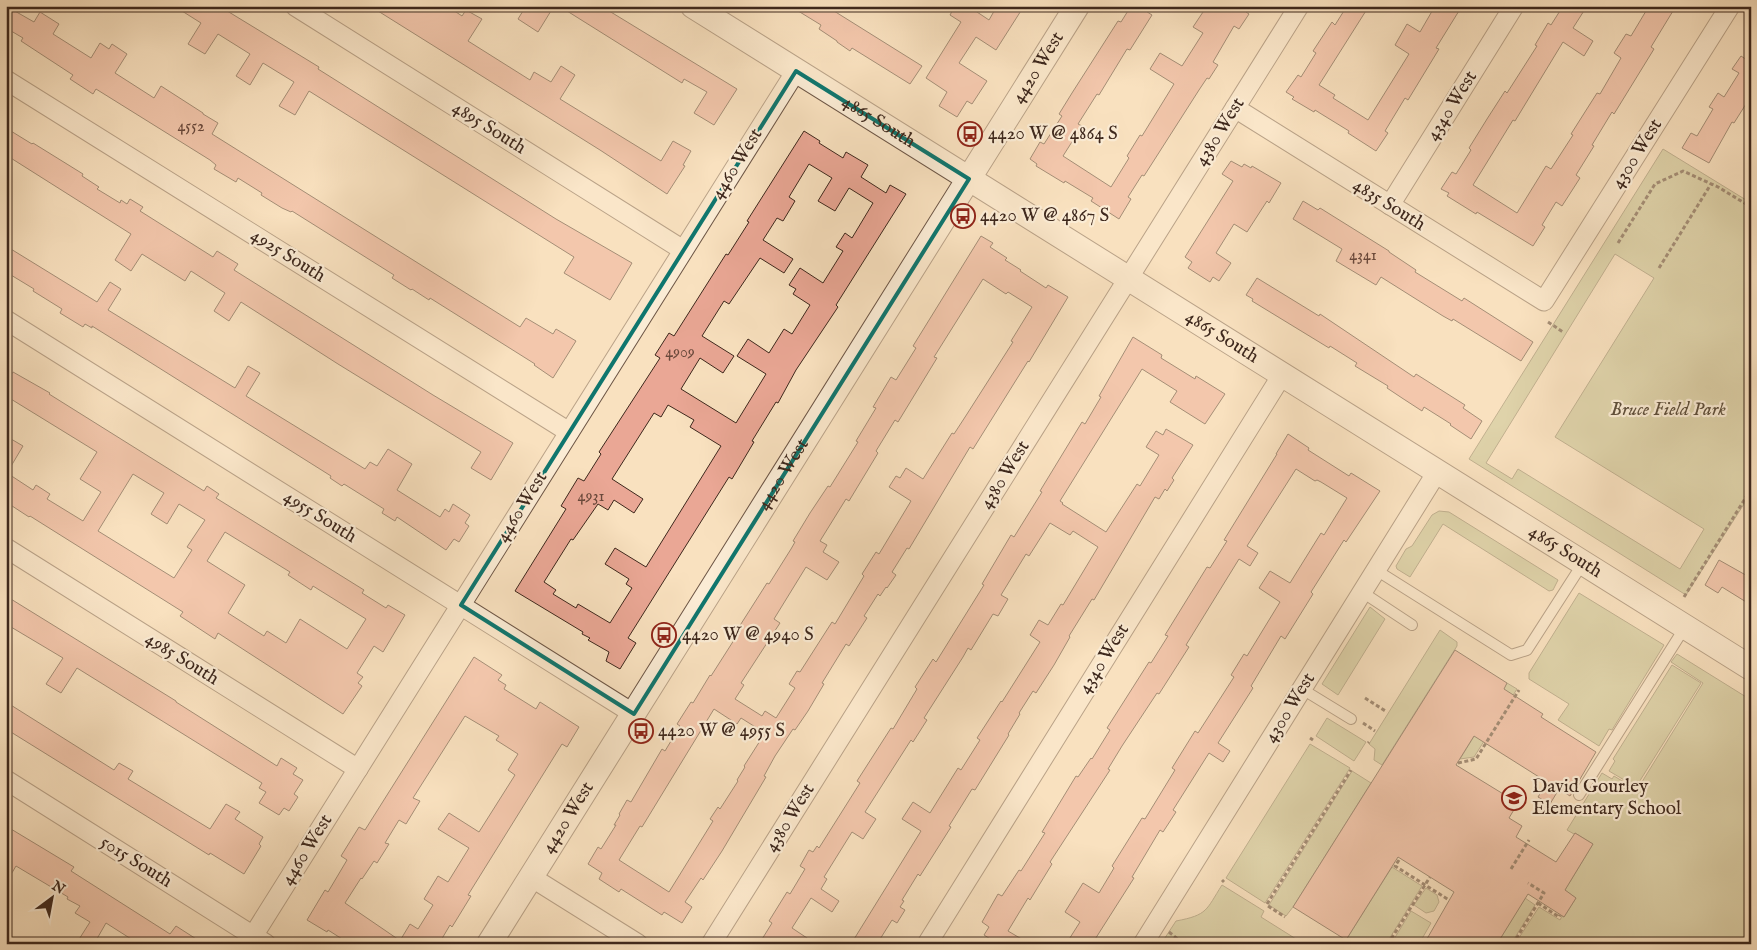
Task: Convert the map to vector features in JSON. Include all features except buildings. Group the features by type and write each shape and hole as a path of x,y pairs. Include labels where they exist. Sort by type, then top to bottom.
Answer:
{"street":[{"name":"4895 South","path":"295,6 683,250"},
{"name":"4865 South","path":"693,6 1751,668"},
{"name":"4420 West","path":"489,944 1077,6"},
{"name":"4380 West","path":"711,944 1299,6"},
{"name":"4340 West","path":"1390,205 1514,6"},
{"name":"4300 West","path":"1544,301 1730,6"},
{"name":"4460 West","path":"256,941 358,769 796,70"},
{"name":"4925 South","path":"6,80 569,432"},
{"name":"4835 South","path":"1235,108 1544,301"},
{"name":"4955 South","path":"6,320 634,714"},
{"name":"4340 West","path":"926,944 1282,374"},
{"name":"4300 West","path":"1143,944 1438,472"},
{"name":"4985 South","path":"6,548 358,769"},
{"name":"5015 South","path":"6,780 256,941"},
{"path":"532,877 638,944"}],"lane":[{"path":"1376,570 1511,655 1527,650 1583,563"},
{"path":"1362,592 1412,625"},
{"path":"1579,795 1685,627"},
{"path":"1302,689 1351,719"}],"path":[{"path":"1618,243 1655,184 1684,171 1751,207"},
{"path":"1659,268 1711,184"},
{"path":"1548,322 1563,332"},
{"path":"1684,597 1751,489"},
{"path":"1458,763 1476,759 1519,690"},
{"path":"1365,698 1387,712"},
{"path":"1285,917 1267,905 1351,770"},
{"path":"1511,869 1529,840"},
{"path":"1399,860 1395,866 1449,900"},
{"path":"1388,944 1430,877"},
{"path":"1513,944 1544,894 1528,883"},
{"path":"1538,904 1559,917 1560,915"},
{"path":"1167,931 1184,944"}],"highlighted area":[{"path":"796,71 969,179 634,714 461,605"}],"green space":[{"name":"Bruce Field Park","path":"1663,149 1751,203 1751,493 1686,595 1469,459","holes":["1615,254 1654,278 1555,437 1704,529 1680,569 1518,469 1512,479 1486,463"]},
{"path":"1439,511 1449,512 1558,580 1553,590 1549,591 1443,524 1410,577 1397,569 1396,566 1406,549 1412,546 1432,515"},
{"path":"1579,593 1664,645 1612,730 1609,729 1599,746 1558,720 1569,704 1529,679 1529,673"},
{"path":"1370,607 1385,619 1338,695 1322,684"},
{"path":"1440,630 1457,642 1457,646 1382,765 1374,760 1375,749 1369,744"},
{"path":"1677,654 1751,700 1751,944 1515,944 1539,907 1560,920 1576,898 1565,890 1593,844 1567,830 1602,773 1612,779 1614,776 1637,790 1703,683 1671,662"},
{"path":"1672,665 1701,683 1636,787 1609,771 1615,761 1613,759"},
{"path":"1507,683 1517,689 1474,757 1460,759"},
{"path":"1327,718 1366,742 1354,761 1316,736"},
{"path":"1310,744 1350,768 1265,903 1226,878"},
{"path":"1352,771 1371,783 1286,916 1269,905"},
{"path":"1392,867 1422,886 1386,944 1340,944 1343,938 1346,940"},
{"path":"1222,885 1264,911 1261,917 1304,944 1161,944 1176,921 1187,919 1205,910"},
{"path":"1426,888 1437,895 1439,902 1434,911 1426,913 1414,905"},
{"path":"1525,898 1535,905 1511,944 1497,944"},
{"path":"1411,911 1431,923 1419,944 1391,944"}],"place":[{"name":"4420 W @ 4864 S","path":"970,134"},
{"name":"4420 W @ 4867 S","path":"963,216"},
{"name":"4420 W @ 4940 S","path":"664,635"},
{"name":"4420 W @ 4955 S","path":"641,731"},
{"name":"David Gourley Elementary School","path":"1514,798"}]}
